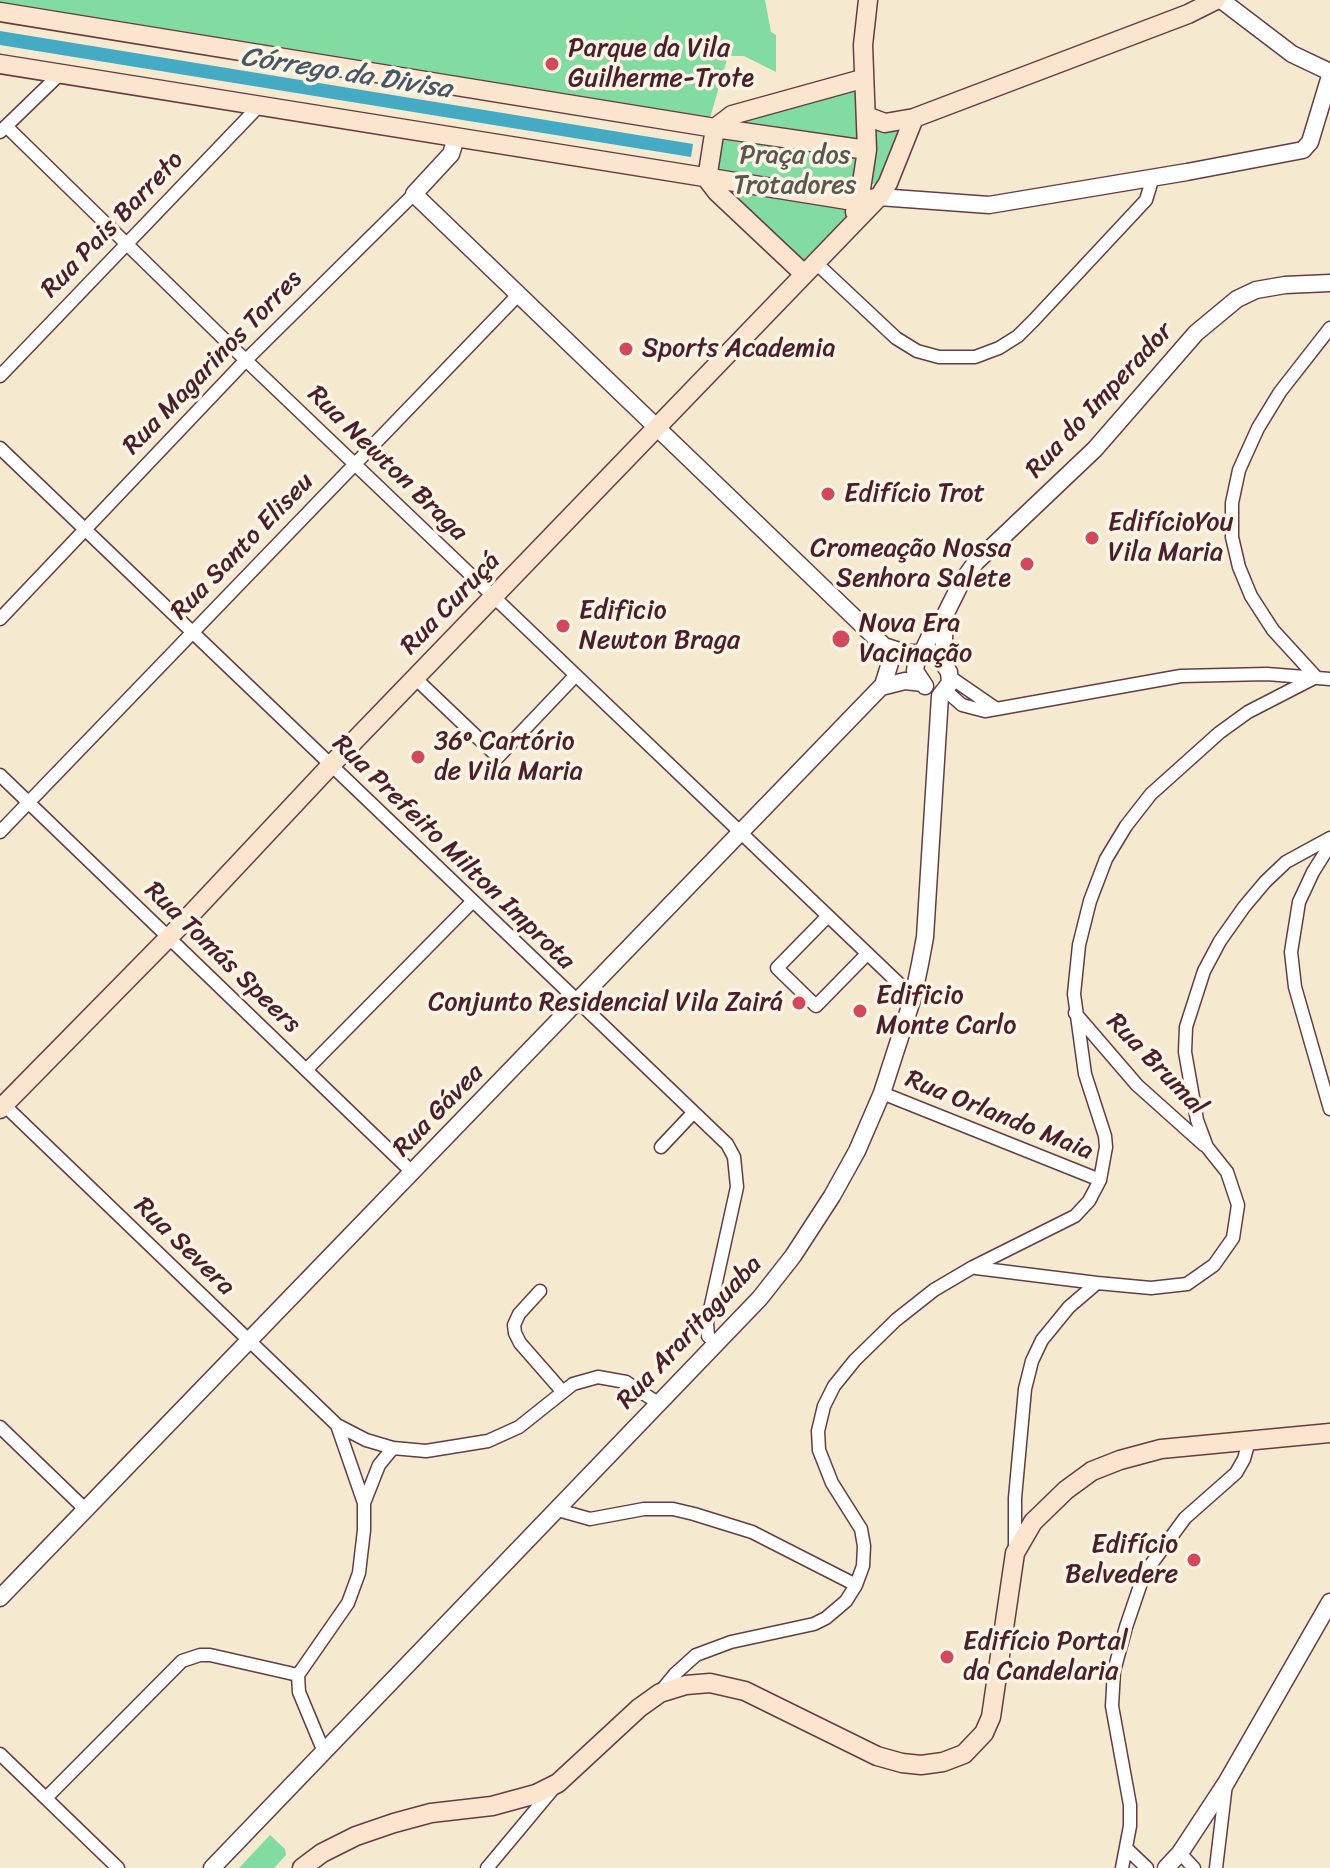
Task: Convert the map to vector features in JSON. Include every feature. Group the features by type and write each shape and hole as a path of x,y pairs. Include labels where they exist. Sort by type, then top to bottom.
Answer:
{"main road":[{"path":"847,229 859,202 867,150 862,79 863,31 868,0"},
{"path":"866,116 885,123 914,118 1219,0"},
{"path":"0,12 867,150"},
{"path":"0,64 859,202 879,197"},
{"path":"810,268 717,192 707,179 715,128 732,115 862,79"},
{"name":"Rua Curuçá","path":"1,1105 169,938 331,765 879,197 888,183 914,118"},
{"path":"302,1868 344,1842 394,1823 431,1813 517,1800 558,1783 660,1693 686,1685 710,1683 734,1687 771,1702 877,1756 902,1763 921,1765 943,1762 964,1754 974,1746 991,1717 1015,1553 1033,1522 1066,1490 1092,1471 1161,1449 1330,1433"}],"street":[{"path":"879,197 989,205 1303,150 1310,142 1330,74 1292,54 1219,0"},
{"path":"3,129 60,74"},
{"name":"Rua Pais Barreto","path":"0,376 259,106"},
{"name":"Rua Newton Braga","path":"3,129 355,463 826,918 913,997"},
{"name":"Rua Magarinos Torres","path":"0,619 246,360 414,194 451,154 456,138"},
{"path":"810,268 896,338 917,351 939,357 975,357 999,348 1018,336 1034,320 1146,200 1153,177"},
{"path":"414,194 884,646 899,651 934,653 944,681 962,705 985,711 1181,676 1220,673 1330,679"},
{"name":"Rua do Imperador","path":"922,653 936,623 945,615 976,562 1095,449 1216,314 1256,290 1330,283"},
{"name":"Rua Santo Eliseu","path":"0,832 519,294"},
{"path":"1316,677 1273,630 1251,596 1239,567 1232,537 1232,503 1239,470 1258,428 1280,392 1330,328"},
{"name":"Rua Prefeito Milton Improta","path":"0,448 727,1144 734,1157 737,1187 707,1323 708,1336 715,1343"},
{"name":"Rua do Imperador","path":"944,681 945,615"},
{"path":"884,646 890,663 883,685 905,681 923,683"},
{"path":"922,653 915,664 915,671 923,683 928,689 944,681"},
{"path":"415,678 498,757 575,676"},
{"path":"660,1693 696,1655 714,1647 814,1624 838,1609 856,1585 863,1566 861,1529 824,1466 819,1450 818,1431 824,1406 834,1386 855,1360 896,1320 934,1290 1075,1216 1089,1201 1100,1180 1106,1147 1085,1074 1074,994 1079,945 1090,901 1106,859 1151,794 1219,733 1248,712 1316,677"},
{"name":"Rua Araritaguaba","path":"212,1868 760,1298 793,1256 832,1196 857,1151 882,1093 913,997 925,937 944,681"},
{"name":"Rua Gávea","path":"0,1598 883,685"},
{"name":"Rua Tomás Speers","path":"0,775 413,1173"},
{"path":"973,1267 1097,1283 1170,1288 1187,1284 1214,1265 1233,1238 1238,1205 1227,1172 1207,1147 1197,1120 1185,1052 1186,1027 1204,971 1220,941 1265,882 1303,851 1330,838"},
{"path":"1330,845 1299,902 1291,952 1295,987 1330,1109"},
{"path":"307,1069 472,902"},
{"path":"826,918 777,968 816,1006 867,954"},
{"name":"Rua Brumal","path":"1075,1013 1145,1094 1207,1147"},
{"name":"Rua Orlando Maia","path":"882,1093 1100,1180"},
{"name":"Rua Severa","path":"1,1105 337,1425"},
{"path":"661,1147 693,1113"},
{"path":"1015,1553 1017,1456 1025,1389 1032,1361 1054,1323 1097,1283"},
{"path":"540,1291 519,1314 514,1325 515,1333 520,1343 562,1391"},
{"path":"337,1425 366,1440 393,1448 426,1451 488,1441 519,1427 562,1391 583,1379 612,1377 626,1382 658,1403"},
{"path":"324,1752 299,1692 298,1675 342,1614 354,1589 363,1552 364,1503 337,1425"},
{"path":"0,1427 86,1510"},
{"path":"1122,1868 1130,1805 1112,1706 1114,1671 1126,1627 1144,1574 1185,1518 1236,1473 1249,1441"},
{"path":"364,1503 379,1465 393,1448"},
{"path":"558,1510 590,1519 644,1509 673,1509 709,1517 752,1532 856,1585"},
{"path":"1166,1868 1180,1853 1226,1783 1330,1602"},
{"path":"46,1798 182,1661 210,1655 298,1675"},
{"path":"0,1754 118,1868"},
{"path":"487,1868 558,1783"},
{"path":"1216,1868 1226,1783"},
{"path":"1126,1848 1147,1868"},
{"path":"1180,1853 1194,1868"}],"green space":[{"name":"Parque da Vila Guilherme-Trote","path":"0,0 765,0 771,32 776,35 776,72 744,56 728,56 710,118 0,3"},
{"name":"Praça dos Trotadores","path":"858,86 858,178 844,223 803,265 729,196 713,171 719,134 730,124"},
{"path":"877,130 898,132 901,138 880,183 872,184"},
{"path":"270,1835 285,1849 286,1855 274,1868 239,1868"}],"water":[{"path":"0,31 693,144 691,157 0,45"}],"place":[{"name":"Parque da Vila Guilherme-Trote","path":"552,64"},
{"name":"Sports Academia","path":"626,349"},
{"name":"Edifício Trot","path":"828,494"},
{"name":"EdifícioYou Vila Maria","path":"1092,538"},
{"name":"Cromeação Nossa Senhora Salete","path":"1027,564"},
{"name":"Edificio Newton Braga","path":"563,626"},
{"name":"Nova Era Vacinação","path":"841,639"},
{"name":"36º Cartório de Vila Maria","path":"418,757"},
{"name":"Conjunto Residencial Vila Zairá","path":"799,1003"},
{"name":"Edificio Monte Carlo","path":"860,1011"},
{"name":"Edifício Belvedere","path":"1194,1560"},
{"name":"Edifício Portal da Candelaria","path":"947,1657"}],"water label":[{"name":"Córrego da Divisa","path":"346,74"}]}
